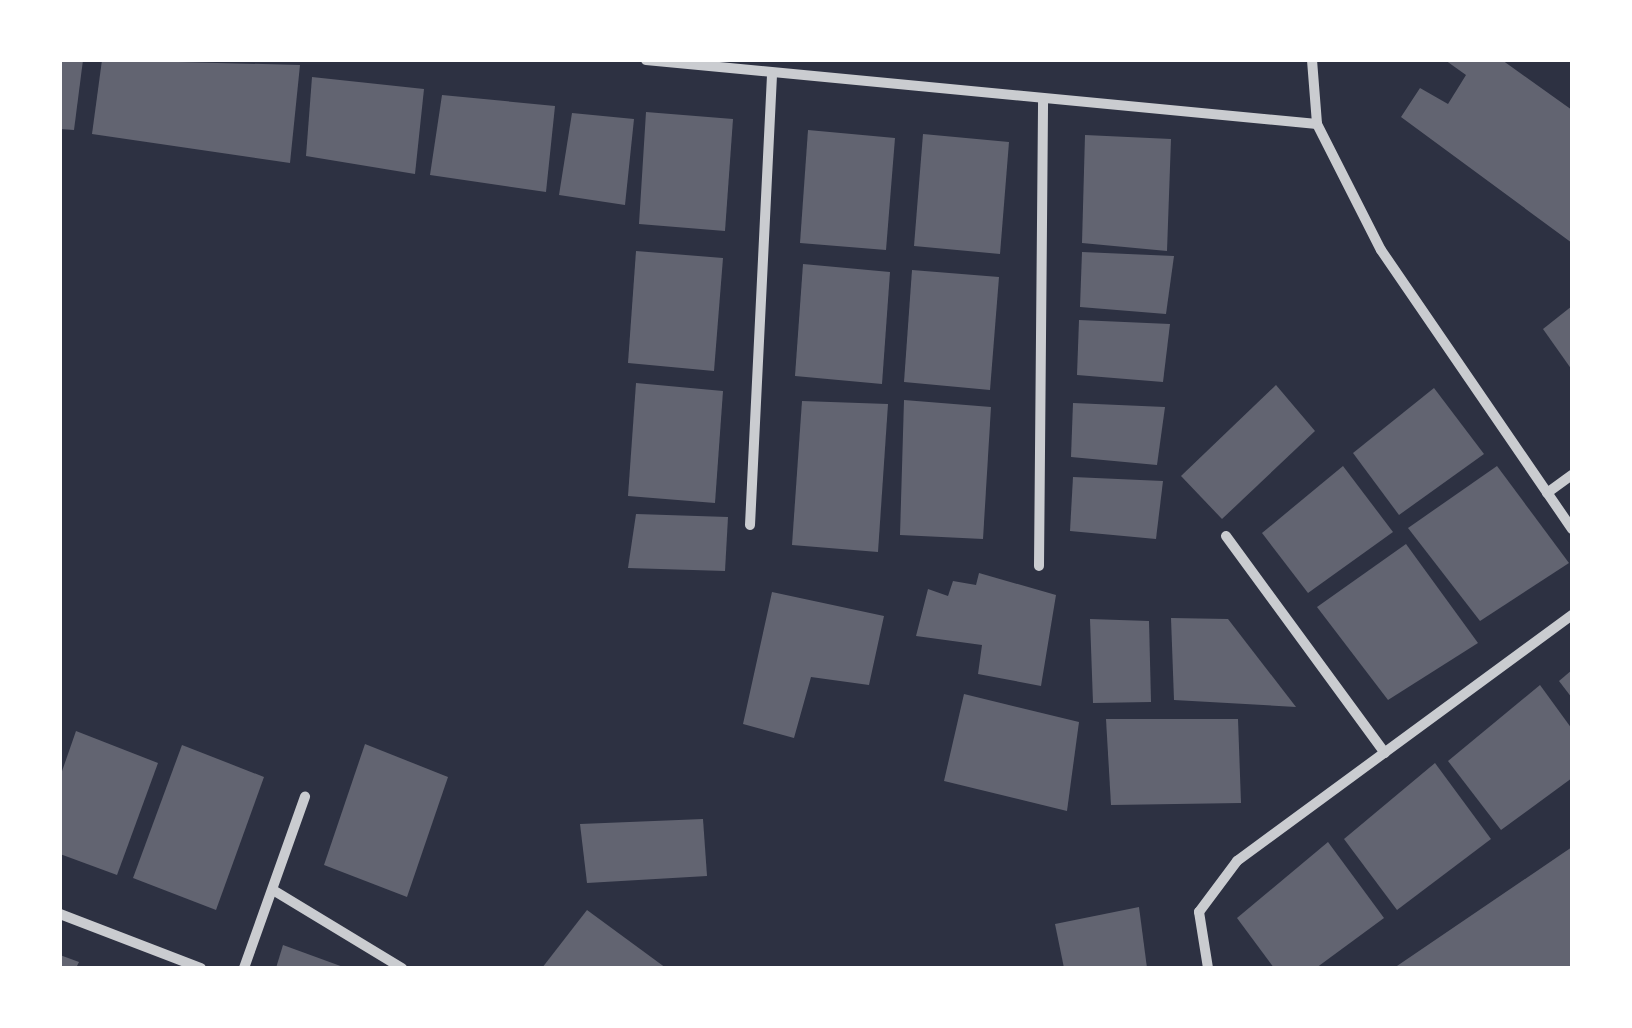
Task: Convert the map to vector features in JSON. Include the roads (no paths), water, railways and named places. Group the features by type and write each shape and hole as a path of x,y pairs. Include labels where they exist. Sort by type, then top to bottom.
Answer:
{"street":[{"path":"646,60 1043,102 1317,124"},
{"path":"1312,60 1317,124 1381,250 1572,529"},
{"path":"750,525 772,76"},
{"path":"1039,566 1043,102"},
{"path":"1547,493 1572,475"},
{"path":"1226,536 1385,752"},
{"path":"1208,968 1199,912 1218,881 1385,752 1572,616"},
{"path":"244,968 305,797"},
{"path":"274,890 402,968"},
{"path":"60,914 201,968"}]}
